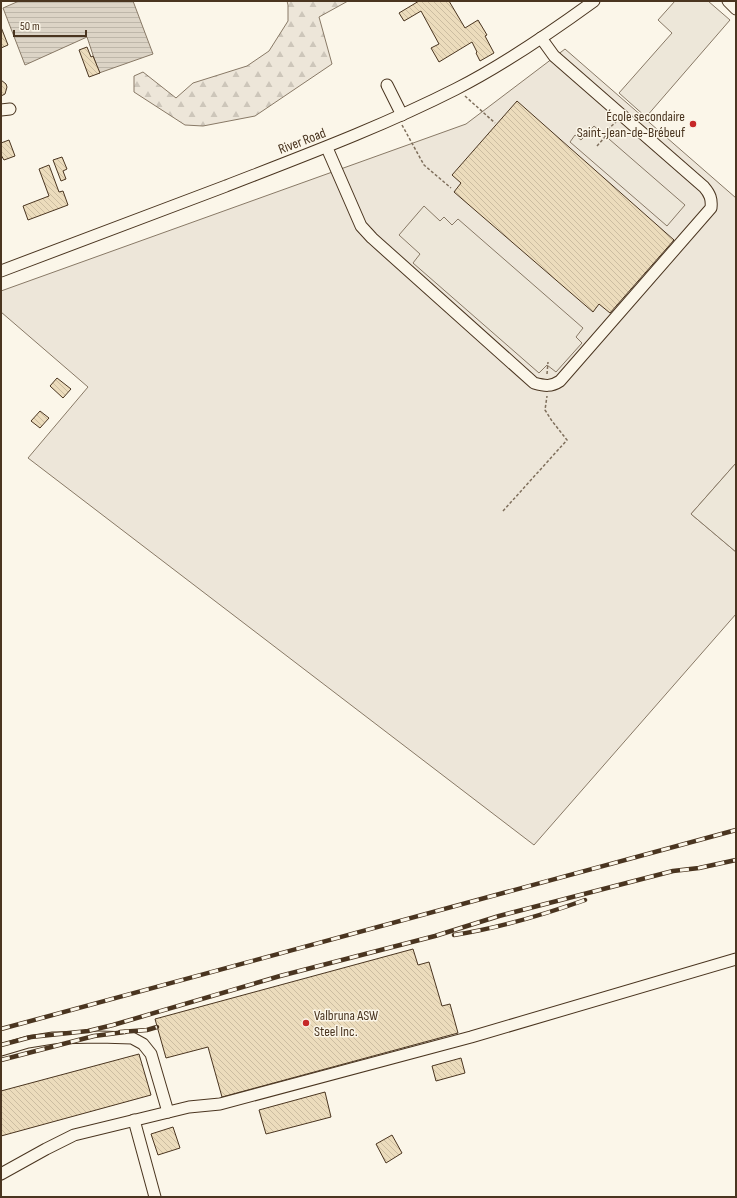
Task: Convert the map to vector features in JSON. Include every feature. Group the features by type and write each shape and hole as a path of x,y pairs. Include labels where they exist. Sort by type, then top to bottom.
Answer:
{"street":[{"name":"River Road","path":"1,271 327,148 400,116 457,89 492,70 542,38 594,1"},
{"path":"327,148 361,226 372,238 534,383 553,386 560,381 711,208 712,201 710,194 704,187 554,56 542,38"},
{"path":"388,85 400,116"},
{"path":"1,1174 74,1135 189,1107 220,1104 463,1039 736,959"},
{"path":"1,1050 28,1042 53,1038 99,1037 132,1038 138,1040 148,1048 151,1054 158,1072 168,1112"},
{"path":"134,1120 155,1197"}],"path":[{"path":"457,89 495,123"},
{"path":"400,116 424,165 451,188"},
{"path":"597,146 605,137 607,130 624,117"},
{"path":"503,511 567,440 545,410 548,386 548,362"}],"green space":[{"path":"287,1 348,1 319,17 332,64 255,116 203,126 185,125 134,92 134,76 143,72 176,98 193,83 247,66 269,51 288,21"},
{"path":"565,49 736,198 736,463 691,514 736,552 736,614 534,845 28,458 88,387 1,312 1,291 466,124"}],"shaded area":[{"path":"19,1 133,1 153,54 99,73 87,37 25,65 3,8"},
{"path":"675,1 708,1 730,20 646,117 619,93 672,33 658,20"},
{"path":"594,126 685,205 667,226 570,142 575,135 581,140"},
{"path":"424,206 440,221 444,217 452,225 458,219 583,328 576,337 582,343 556,372 547,365 539,373 413,263 420,254 399,235"},
{"path":"736,463 736,552 691,514"}],"building":[{"path":"419,1 449,1 465,28 478,20 487,35 485,36 494,53 480,61 472,42 439,62 431,48 439,44 421,11 404,21 399,13"},
{"path":"1,27 8,45 1,48"},
{"path":"87,47 91,57 93,56 100,73 89,77 79,50"},
{"path":"1,80 7,87 5,94 1,96"},
{"path":"517,101 674,240 610,313 599,304 593,312 454,192 461,183 452,175"},
{"path":"9,140 15,156 4,160 1,155 1,143"},
{"path":"62,157 67,169 63,171 66,179 61,181 53,160"},
{"path":"49,165 59,192 63,191 68,205 28,220 23,206 49,196 39,169"},
{"path":"57,378 71,389 63,398 50,386"},
{"path":"40,411 49,418 40,428 31,421"},
{"name":"Valbruna ASW Steel Inc.","path":"413,949 418,965 429,962 442,1006 450,1004 458,1033 222,1097 208,1047 166,1058 155,1019"},
{"path":"139,1054 151,1095 1,1136 1,1091"},
{"path":"461,1058 465,1073 436,1081 432,1066"},
{"path":"325,1092 331,1117 266,1134 259,1110"},
{"path":"173,1127 180,1148 158,1155 151,1134"},
{"path":"392,1135 402,1153 386,1163 376,1144"}],"railway":[{"path":"1,1029 736,830"},
{"path":"1,1045 31,1037 88,1031 113,1025 280,976 435,936 499,916 673,871 699,868 736,860"},
{"path":"454,935 487,929 553,911 585,900"},
{"path":"120,1032 147,1030 157,1027"},
{"path":"1,1060 94,1036 125,1032"}],"place":[{"name":"École secondaire Saint-Jean-de-Brébeuf","path":"693,124"},
{"name":"Valbruna ASW Steel Inc.","path":"306,1023"}]}
